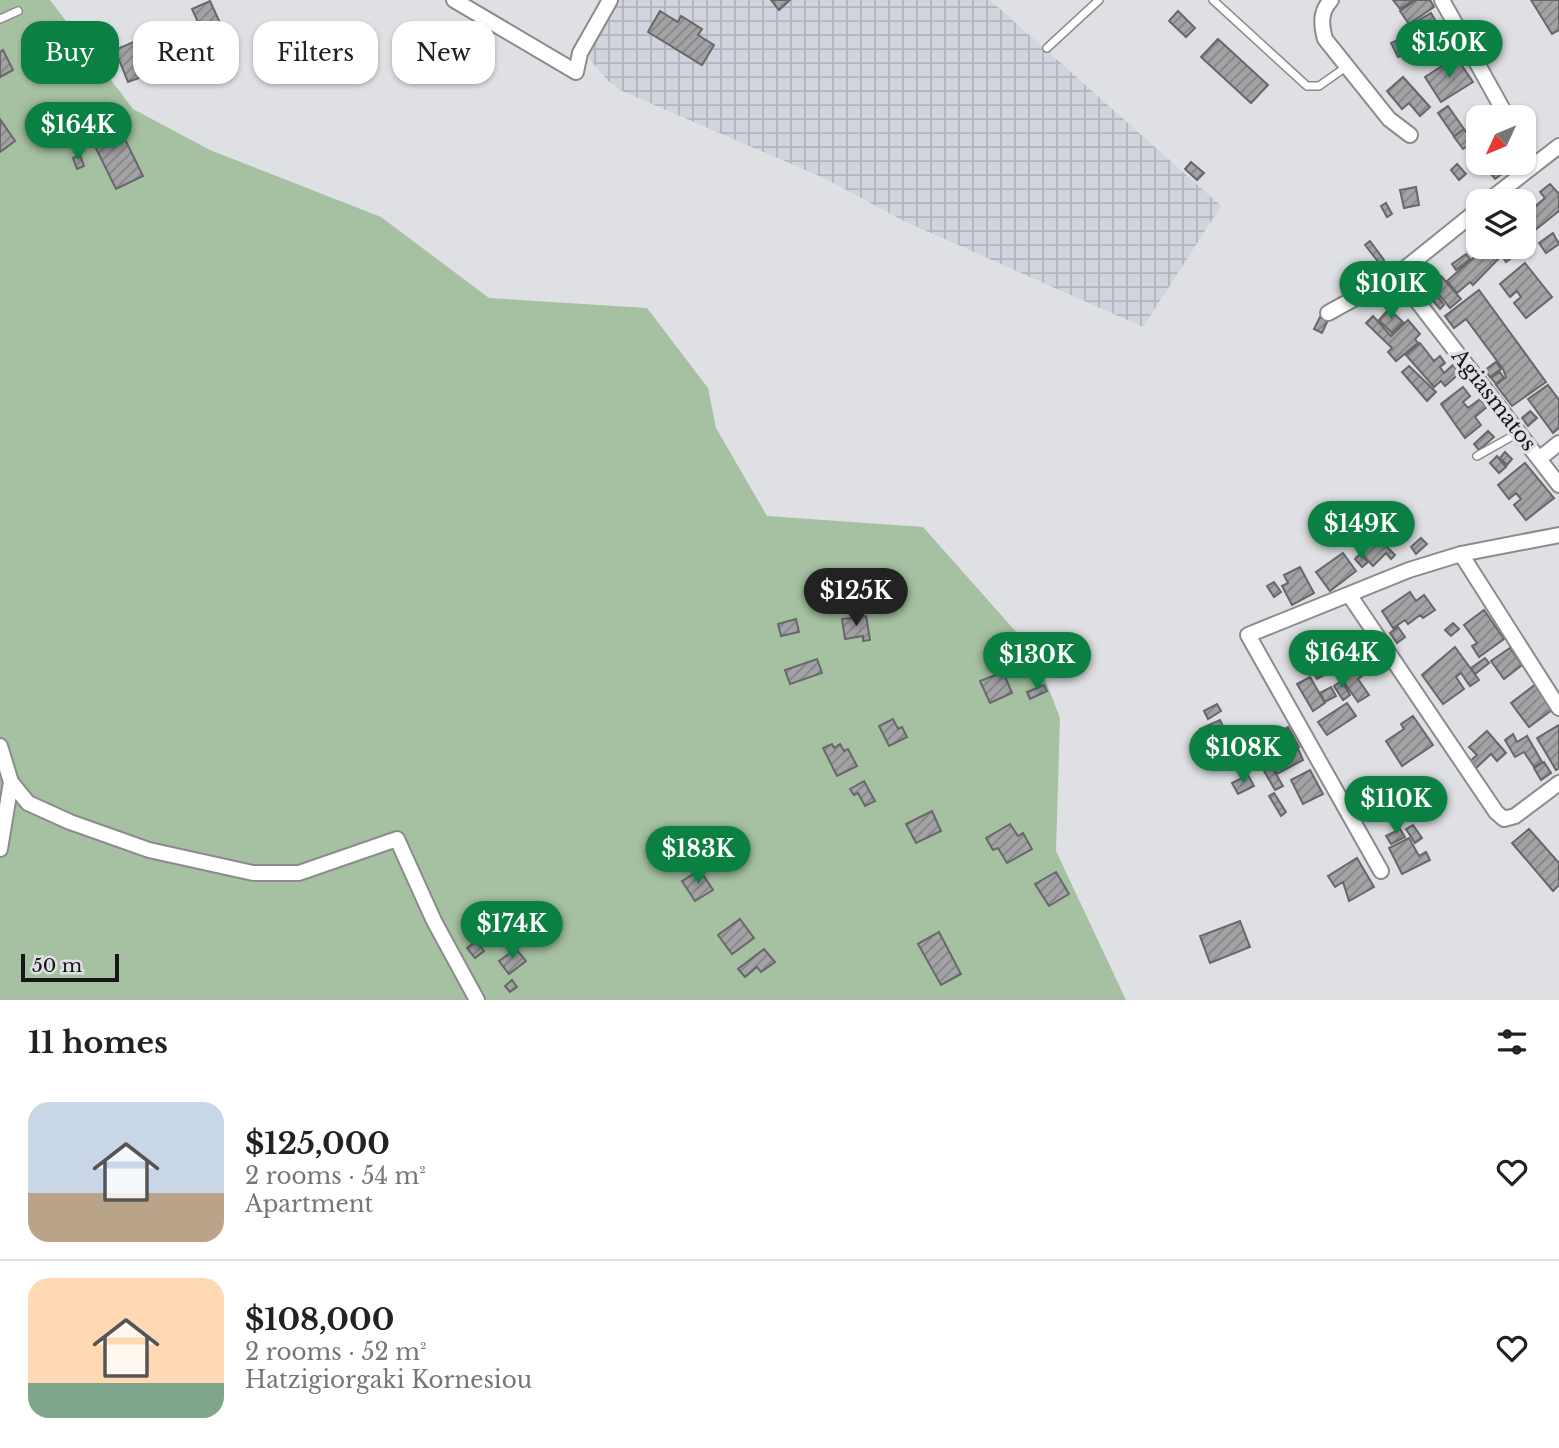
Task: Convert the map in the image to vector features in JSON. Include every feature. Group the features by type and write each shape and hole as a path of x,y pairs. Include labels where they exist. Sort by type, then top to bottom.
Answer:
{"street":[{"path":"454,0 576,72 580,53 610,0"},
{"path":"1331,0 1325,7 1321,23 1325,38 1389,119 1410,135"},
{"path":"1442,0 1500,105"},
{"path":"1536,163 1559,146"},
{"path":"1503,189 1520,175"},
{"path":"1328,313 1397,275 1466,219"},
{"name":"Agiasmatos","path":"1397,275 1559,485"},
{"name":"Agiasmatos","path":"1539,459 1559,443"},
{"path":"1381,871 1248,635 1409,570 1461,554 1559,535"},
{"path":"1461,554 1559,708"},
{"path":"1350,596 1496,812 1504,819 1515,816 1559,783"},
{"path":"0,746 11,782 28,803 70,822 149,850 253,873 299,873 397,839 434,921 477,1000"},
{"path":"0,849 11,782"}],"lane":[{"path":"1047,48 1099,0"},
{"path":"1213,0 1307,86 1319,86 1347,66"},
{"path":"0,19 18,10"},
{"path":"1477,456 1518,432"}],"shaded area":[{"path":"613,0 990,0 1221,206 1143,327 904,221 824,178 622,91 608,81 588,57 589,44"}],"green space":[{"path":"0,0 50,0 66,21 21,21 21,84 114,84 133,109 210,150 381,217 489,298 647,308 708,388 716,428 767,516 923,527 1035,653 1060,718 1056,851 1126,1000 0,1000"}],"building":[{"path":"771,0 790,0 779,10"},
{"path":"1393,0 1413,0 1400,9"},
{"path":"1416,0 1430,0 1434,7 1409,24 1400,11"},
{"path":"1531,0 1559,0 1559,30 1552,34"},
{"path":"210,1 219,21 197,21 192,9"},
{"path":"660,11 678,22 681,16 702,29 698,35 714,45 702,65 648,32"},
{"path":"1178,11 1195,28 1186,37 1169,21"},
{"path":"1431,13 1446,39 1419,55 1404,29"},
{"path":"1402,38 1409,53 1398,57 1391,43"},
{"path":"1218,39 1268,85 1251,103 1201,57"},
{"path":"133,42 133,80 128,82 119,60 119,48"},
{"path":"3,50 13,70 0,77 0,52"},
{"path":"1456,57 1473,82 1441,102 1425,77"},
{"path":"1403,77 1430,107 1420,116 1409,103 1402,109 1387,91"},
{"path":"1448,106 1464,129 1454,136 1438,113"},
{"path":"0,119 15,141 0,152"},
{"path":"117,123 143,176 116,189 90,136"},
{"path":"1464,129 1466,147 1463,149 1454,137"},
{"path":"80,155 84,166 77,169 73,158"},
{"path":"1191,162 1204,173 1197,180 1185,169"},
{"path":"1457,164 1466,174 1459,180 1451,170"},
{"path":"1550,184 1559,194 1559,211 1536,229 1536,206 1545,198 1540,192"},
{"path":"1416,187 1419,205 1404,208 1400,190"},
{"path":"1386,203 1392,214 1387,217 1381,206"},
{"path":"1553,233 1559,244 1546,253 1539,243"},
{"path":"1370,241 1384,260 1380,264 1365,245"},
{"path":"1466,254 1466,259 1470,259 1456,270 1452,264"},
{"path":"1472,259 1498,259 1473,285 1470,282 1457,293 1447,281"},
{"path":"1525,263 1552,297 1526,318 1514,303 1521,297 1517,291 1510,297 1500,284"},
{"path":"1362,267 1370,275 1365,280 1357,272"},
{"path":"1441,276 1461,299 1450,308 1430,284"},
{"path":"1479,290 1546,382 1512,406 1496,385 1506,377 1503,369 1466,319 1454,328 1445,316"},
{"path":"1434,292 1444,305 1440,309 1429,296"},
{"path":"1389,309 1403,322 1392,333 1379,320"},
{"path":"1373,316 1391,336 1408,320 1420,334 1415,339 1418,343 1396,361 1388,352 1392,348 1366,323"},
{"path":"1320,317 1328,320 1322,333 1314,329"},
{"path":"1420,343 1434,361 1440,356 1445,363 1440,367 1444,373 1453,365 1460,373 1445,386 1441,381 1434,387 1406,355"},
{"path":"1496,362 1501,369 1490,377 1485,370"},
{"path":"1409,366 1436,392 1427,401 1402,372"},
{"path":"1500,372 1504,378 1496,384 1491,378"},
{"path":"1548,385 1559,400 1559,428 1553,433 1528,399"},
{"path":"1463,387 1470,396 1463,402 1468,408 1480,399 1487,407 1475,417 1481,425 1465,438 1441,404"},
{"path":"1530,411 1537,418 1528,426 1522,418"},
{"path":"1488,431 1494,437 1479,450 1474,444"},
{"path":"1505,452 1512,459 1507,465 1500,458"},
{"path":"1497,456 1506,467 1499,473 1490,463"},
{"path":"1525,463 1554,498 1526,520 1514,505 1521,499 1516,493 1509,499 1498,485"},
{"path":"1394,510 1404,519 1396,528 1386,518"},
{"path":"1377,528 1388,540 1384,544 1395,555 1391,559 1386,553 1373,566 1352,543 1364,532 1368,536"},
{"path":"1421,538 1427,544 1416,554 1411,547"},
{"path":"1343,553 1356,571 1330,591 1316,572"},
{"path":"1360,554 1368,562 1362,567 1355,559"},
{"path":"1300,567 1314,593 1292,605 1282,586 1288,583 1284,575"},
{"path":"1274,582 1281,592 1274,597 1267,586"},
{"path":"1410,592 1416,601 1424,595 1435,610 1423,618 1420,615 1408,624 1405,620 1393,628 1382,611"},
{"path":"1484,610 1504,639 1479,657 1472,646 1477,643 1464,625"},
{"path":"866,616 870,640 863,641 863,636 845,639 842,619"},
{"path":"796,619 799,632 781,636 778,624"},
{"path":"1453,623 1459,629 1451,636 1445,630"},
{"path":"1398,627 1405,637 1397,643 1390,633"},
{"path":"1375,643 1386,659 1358,679 1369,695 1358,702 1341,678 1352,670 1347,662"},
{"path":"1455,647 1479,680 1470,686 1461,673 1456,677 1464,689 1443,704 1422,675"},
{"path":"1510,648 1522,665 1504,679 1491,661"},
{"path":"1329,657 1335,670 1326,675 1320,662"},
{"path":"1485,658 1489,663 1475,674 1471,668"},
{"path":"817,659 822,673 790,684 785,670"},
{"path":"1343,663 1348,671 1340,676 1334,668"},
{"path":"1319,665 1324,675 1317,679 1311,669"},
{"path":"1003,672 1012,693 990,703 980,681"},
{"path":"1310,677 1325,703 1313,711 1297,684"},
{"path":"1342,681 1350,695 1343,700 1334,686"},
{"path":"1536,684 1552,710 1529,727 1511,703"},
{"path":"1044,685 1047,691 1030,699 1027,692"},
{"path":"1331,687 1336,696 1325,702 1320,693"},
{"path":"1347,703 1356,716 1327,735 1318,722"},
{"path":"1217,704 1221,711 1208,719 1204,711"},
{"path":"1413,716 1433,745 1402,766 1386,741 1404,729 1401,724"},
{"path":"893,719 898,729 902,727 907,737 889,746 879,726"},
{"path":"1220,720 1234,750 1214,759 1200,729"},
{"path":"1559,725 1559,768 1556,770 1537,738"},
{"path":"1288,727 1299,747 1271,762 1261,742"},
{"path":"1487,731 1506,753 1497,761 1491,754 1476,768 1470,761 1477,755 1469,747"},
{"path":"1513,734 1517,742 1527,736 1542,762 1534,767 1524,752 1515,757 1505,740"},
{"path":"832,744 834,748 840,744 844,751 848,749 857,766 837,776 823,748"},
{"path":"1298,749 1303,760 1277,774 1271,763"},
{"path":"1544,762 1551,773 1541,780 1534,768"},
{"path":"1272,767 1283,786 1275,790 1264,771"},
{"path":"1310,770 1323,794 1303,804 1291,780"},
{"path":"1248,775 1254,786 1238,794 1232,783"},
{"path":"864,781 875,801 865,806 858,793 854,795 850,789"},
{"path":"1274,793 1286,812 1281,816 1269,796"},
{"path":"932,811 941,831 916,843 906,824"},
{"path":"1010,824 1018,836 1023,833 1032,849 1007,863 998,848 993,850 986,838"},
{"path":"1413,825 1422,838 1415,843 1406,829"},
{"path":"1400,829 1405,837 1391,844 1386,836"},
{"path":"1529,829 1559,863 1559,885 1553,891 1512,843"},
{"path":"1409,838 1419,856 1426,852 1430,860 1402,874 1389,848"},
{"path":"700,843 706,854 694,860 688,849"},
{"path":"1357,858 1374,887 1349,901 1343,882 1335,887 1328,876"},
{"path":"700,870 713,890 695,901 682,881"},
{"path":"1056,872 1069,894 1049,906 1035,884"},
{"path":"740,919 754,938 732,954 718,935"},
{"path":"1240,921 1250,947 1210,963 1200,936"},
{"path":"939,932 961,974 941,985 918,944"},
{"path":"476,941 484,951 475,958 467,948"},
{"path":"516,949 526,961 509,974 499,961"},
{"path":"764,949 775,962 761,972 757,967 745,977 738,969"},
{"path":"512,980 517,987 510,992 505,986"}]}
